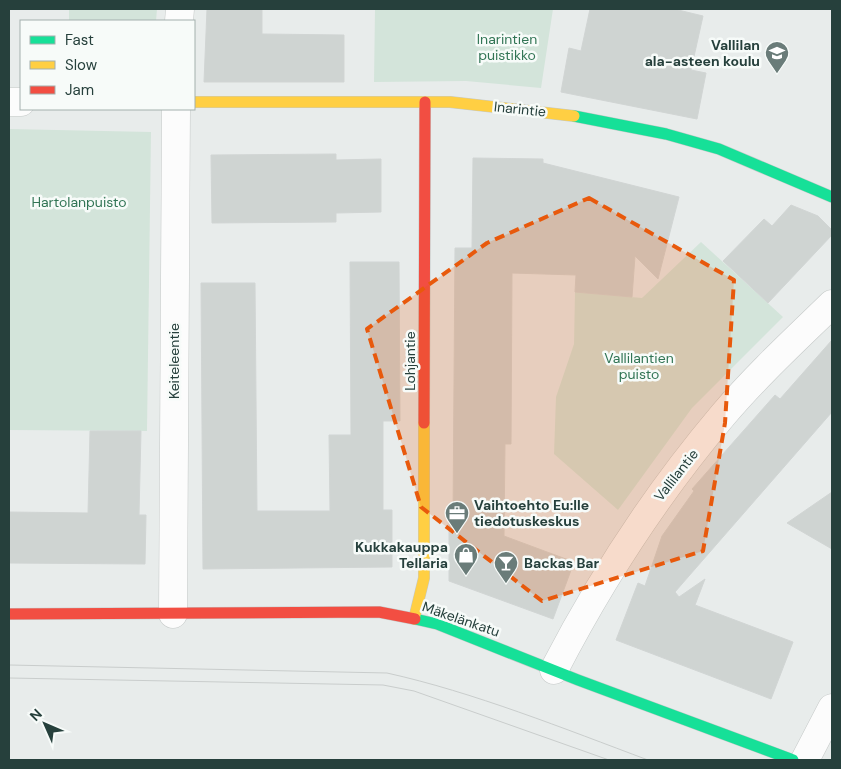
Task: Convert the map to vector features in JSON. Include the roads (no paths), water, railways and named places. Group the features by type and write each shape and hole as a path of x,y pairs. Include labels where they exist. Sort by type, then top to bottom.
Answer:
{"street":[{"name":"Inarintie","path":"195,102 425,102 552,112 666,134 719,149 832,197"},
{"name":"Lohjantie","path":"414,618 424,578 425,102"},
{"name":"Keiteleentie","path":"173,614 176,110"},
{"name":"Vallilantie","path":"554,670 578,624 644,516 723,414 832,304"},
{"name":"Mäkelänkatu","path":"9,614 379,612 414,618 437,624 793,760"},
{"path":"805,760 832,708"}],"tram line":[{"path":"9,665 387,673 452,690 552,724 648,760"},
{"path":"9,678 383,685 414,691 609,760"}],"place":[{"name":"Vallilan ala-asteen koulu","path":"777,74"},
{"name":"Vaihtoehto Eu:lle tiedotuskeskus","path":"457,534"},
{"name":"Kukkakauppa Tellaria","path":"466,576"},
{"name":"Backas Bar","path":"506,584"}],"park label":[{"name":"Inarintien puistikko","path":"507,48"},
{"name":"Hartolanpuisto","path":"79,202"},
{"name":"Vallilantien puisto","path":"639,366"}]}
